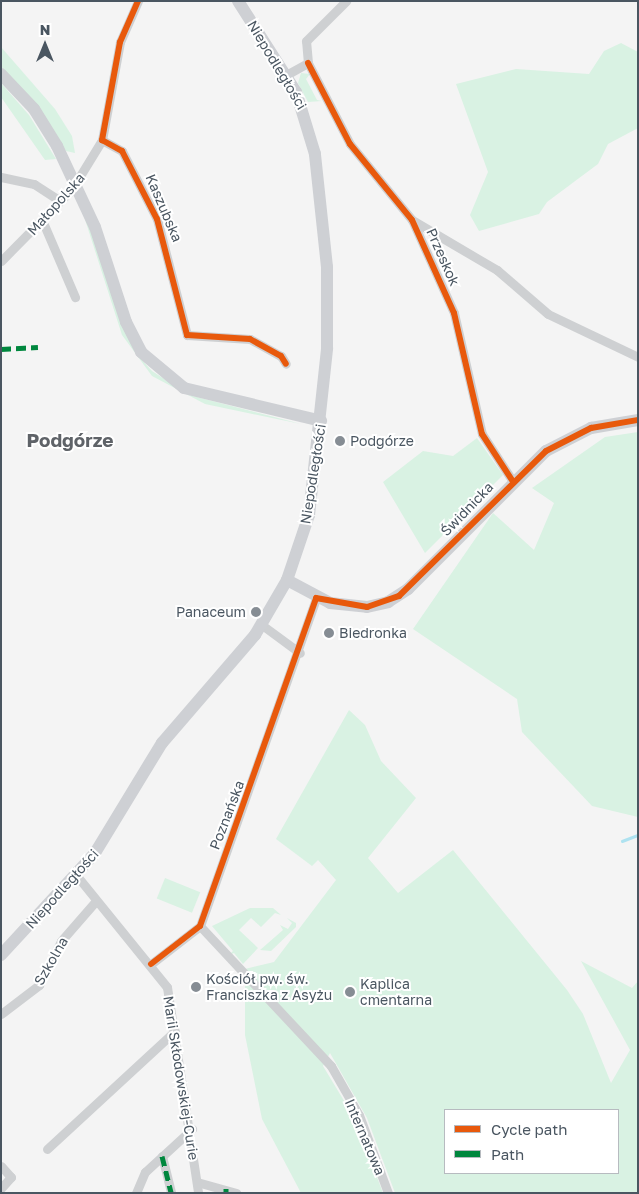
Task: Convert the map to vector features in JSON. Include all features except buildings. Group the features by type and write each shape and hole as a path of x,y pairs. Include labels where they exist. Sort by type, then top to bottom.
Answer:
{"main road":[{"name":"Niepodległości","path":"1,955 77,876 117,821 162,743 190,707 222,678 262,625 287,580 309,515 321,421 327,307 318,176 307,117 286,75 238,1"},
{"path":"1,74 34,109 76,184 103,249 126,322 141,352 172,381 201,394 321,421"},
{"name":"Świdnicka","path":"287,580 316,598 367,607 399,596 512,480 576,434 607,423 638,420"}],"street":[{"path":"102,140 120,42 138,1"},
{"path":"286,75 308,63 306,41 346,1"},
{"name":"Przeskok","path":"308,63 350,144 412,220 454,313 482,434 512,480"},
{"name":"Małopolska","path":"1,261 76,184 102,140"},
{"name":"Kaszubska","path":"102,140 122,151 157,219 187,335 250,339 281,356 286,364"},
{"path":"1,177 34,184 60,201"},
{"path":"42,220 75,298"},
{"name":"Przeskok","path":"412,220 497,270 548,314 638,358"},
{"name":"Poznańska","path":"200,926 300,652 316,598"},
{"path":"262,625 300,652"},
{"name":"Marii Skłodowskiej-Curie","path":"77,876 95,902 151,964 167,988 192,1129 198,1193"},
{"name":"Szkolna","path":"1,1014 39,985 62,940 95,902"},
{"path":"151,964 200,926"},
{"name":"Internatowa","path":"200,926 331,1066 359,1116 388,1193"},
{"path":"47,1149 174,1031"},
{"path":"136,1193 145,1172 192,1129"},
{"path":"162,1156 171,1193"},
{"path":"1,1166 11,1177 1,1188"},
{"path":"197,1182 236,1193"}],"green space":[{"path":"621,43 638,52 638,128 608,144 598,164 547,202 539,214 479,231 470,215 488,172 456,84 516,69 589,74 604,51"},
{"path":"1,47 55,109 72,136 75,153 66,151 1,67"},
{"path":"301,73 310,74 306,79 317,100 322,101 308,102 298,83"},
{"path":"1,83 29,115 56,159 45,160 1,97"},
{"path":"81,207 141,359 152,371 189,395 301,424 205,404 152,376 122,335"},
{"path":"638,432 638,817 592,806 522,732 517,699 413,629 493,513 534,550 554,503 532,488 605,437"},
{"path":"477,438 503,475 425,553 383,482 423,451 453,456"},
{"path":"349,710 365,725 381,761 416,798 368,858 398,893 453,850 567,990 583,1014 611,1083 630,1050 581,961 632,988 638,981 638,1193 395,1193 367,1118 330,1053 323,1066 355,1119 383,1193 301,1193 262,1119 245,1035 245,969 274,962 336,880 318,860 312,866 276,839"},
{"path":"165,878 200,892 192,913 157,898"},
{"path":"250,908 273,908 281,915 275,913 261,927 251,918 239,930 258,948 243,964 234,953 229,955 233,951 212,926"},
{"path":"287,918 296,923 296,927 271,951 260,950 283,930 280,925 288,929 292,923"}],"waterway":[{"path":"622,841 638,835"}],"marked path":[{"path":"1,349 38,347"},
{"path":"162,1156 171,1193"},
{"path":"226,1188 226,1193"}],"cycle path":[{"path":"138,1 120,42 102,140 122,151 157,219 187,335 250,339 281,356 286,364"},
{"path":"308,63 350,144 412,220 454,313 482,434 512,480"},
{"path":"151,964 200,926 316,598 367,607 399,596 546,451 591,428 638,420"}],"place":[{"name":"Podgórze","path":"340,441"},
{"name":"Panaceum","path":"256,612"},
{"name":"Biedronka","path":"329,633"},
{"name":"Kościół pw. św. Franciszka z Asyżu","path":"196,987"},
{"name":"Kaplica cmentarna","path":"350,992"}],"district":[{"name":"Podgórze","path":"70,440"}]}
